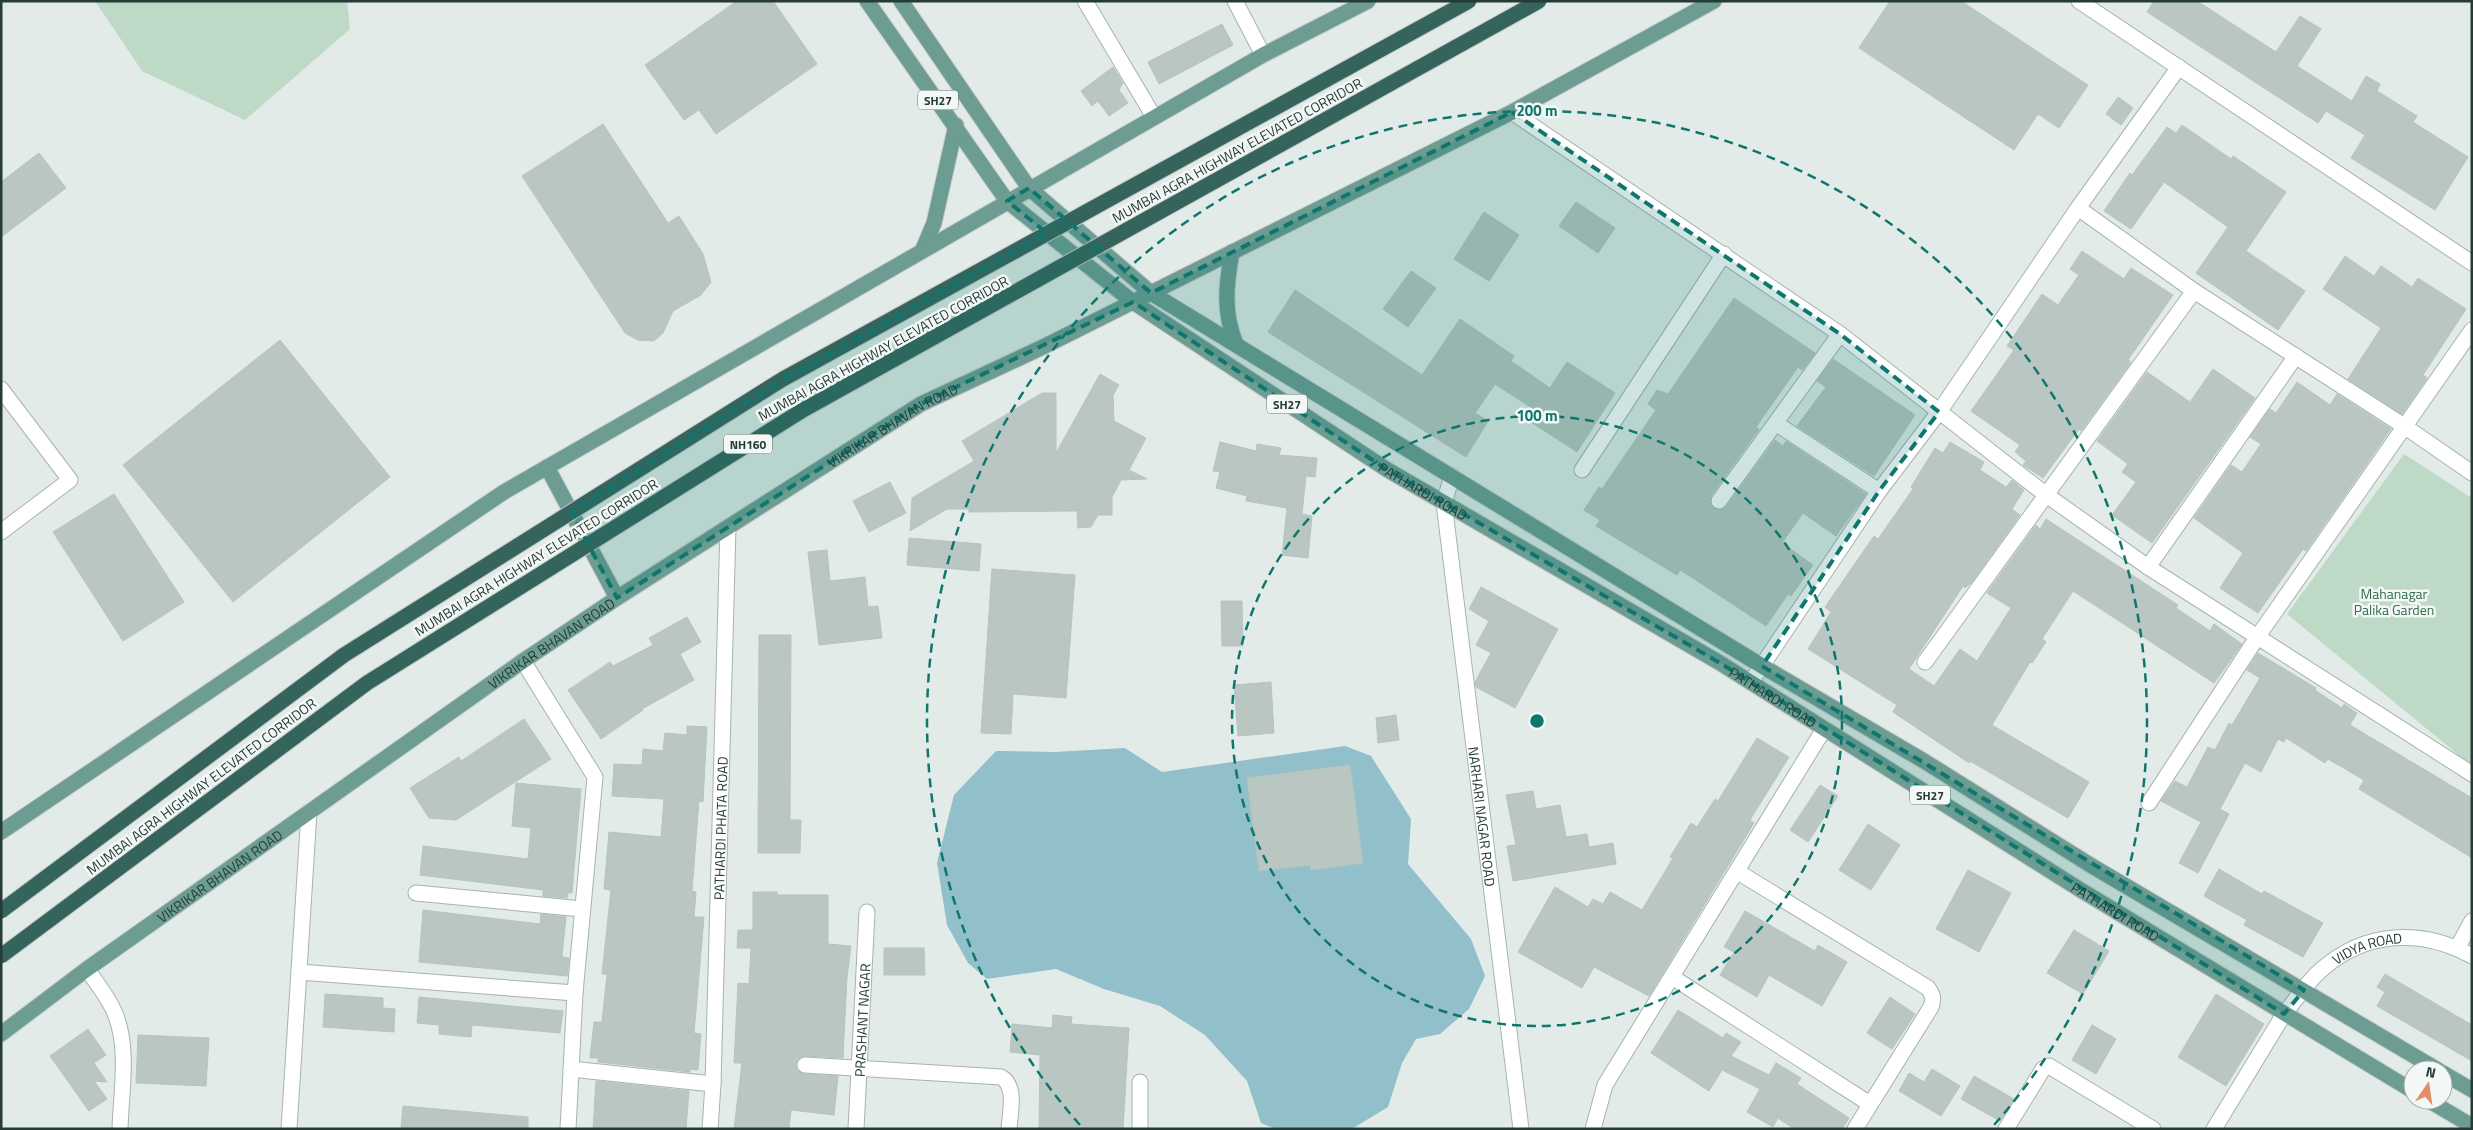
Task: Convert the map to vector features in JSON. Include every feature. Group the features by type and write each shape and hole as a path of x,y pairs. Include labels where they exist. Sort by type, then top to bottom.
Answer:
{"highway":[{"name":"MUMBAI AGRA HIGHWAY ELEVATED CORRIDOR","path":"1,911 344,655 783,379 1468,1"},
{"name":"MUMBAI AGRA HIGHWAY ELEVATED CORRIDOR","path":"1,956 367,682 802,410 1539,1"}],"main road":[{"name":"SH27","path":"867,1 1007,200 1133,302"},
{"path":"901,1 1029,188 1151,293 1762,666 1924,761 2092,866 2421,1060"},
{"path":"1,832 504,492 1007,200 1264,55 1368,1"},
{"name":"VIKRIKAR BHAVAN ROAD","path":"1,1034 87,969 524,661 617,598 921,404 1043,347 1512,112 1714,1"},
{"path":"923,249 934,223 956,125"},
{"path":"1232,252 1226,303 1227,317 1236,344"},
{"name":"PATHARDI ROAD","path":"1133,302 1386,469 1751,682 2284,1014 2403,1085"},
{"path":"547,467 617,598"},
{"path":"2453,1079 2472,1090"},
{"path":"2445,1110 2472,1126"}],"street":[{"path":"1085,1 1154,117"},
{"path":"1235,1 1264,55"},
{"path":"2079,1 2472,262"},
{"path":"1751,682 1880,491 1939,412 2078,208 2180,67"},
{"path":"1512,112 1840,334 2045,494 2148,566 2472,774"},
{"path":"2078,208 2194,290 2404,426 2472,473"},
{"path":"1582,470 1724,254"},
{"path":"1925,662 2194,290"},
{"path":"2149,803 2258,636 2472,330"},
{"path":"1719,501 1840,334"},
{"path":"2148,566 2296,356"},
{"path":"1,390 70,480 1,532"},
{"path":"1776,424 1880,491"},
{"path":"1444,503 1452,476"},
{"name":"NARHARI NAGAR ROAD","path":"1444,503 1521,1129"},
{"name":"PATHARDI PHATA ROAD","path":"710,1129 713,1084 728,527"},
{"path":"524,661 595,777 575,993 568,1129"},
{"path":"1593,1129 1605,1085 1738,872 1824,729"},
{"path":"289,1129 309,812"},
{"path":"1738,872 1928,988 1932,994 1931,1007 1855,1129"},
{"path":"416,893 582,909"},
{"name":"PRASHANT NAGAR","path":"856,1129 867,912"},
{"path":"2458,948 2472,921"},
{"name":"VIDYA ROAD","path":"2214,1129 2284,1014 2320,971 2336,958 2355,946 2370,940 2394,938 2420,939 2458,948 2472,956"},
{"path":"87,969 110,1003 121,1035 123,1052 120,1129"},
{"path":"299,972 575,993"},
{"path":"1672,977 1870,1104"},
{"path":"805,1065 1001,1077 1008,1080 1011,1087 1010,1129"},
{"path":"2006,1129 2043,1069 2049,1066 2152,1129"},
{"path":"571,1069 713,1084"},
{"path":"1140,1082 1140,1129"}],"highlighted area":[{"path":"1512,112 1840,334 1939,412 1879,491 1762,666 2304,990 2284,1014 1720,663 1386,469 1133,302 921,404 617,598 571,512 783,379 1047,233 1007,201 1029,188 1151,293"}],"green space":[{"path":"95,1 347,1 350,29 245,120 142,71"},
{"name":"Mahanagar Palika Garden","path":"2404,454 2472,498 2472,766 2287,614"}],"water":[{"path":"1345,746 1371,756 1411,819 1408,864 1471,939 1485,976 1469,1009 1440,1034 1416,1039 1402,1063 1388,1107 1355,1127 1348,1129 1276,1129 1261,1123 1247,1081 1205,1035 1160,1006 1104,989 1056,969 987,979 968,963 947,925 937,863 954,795 996,751 1055,752 1125,748 1162,772"}],"building":[{"path":"737,1 773,1 817,64 716,134 699,110 684,120 645,65"},
{"path":"1890,1 1961,1 2088,85 2059,128 2038,114 2014,150 1859,48"},
{"path":"2154,1 2197,1 2276,52 2300,16 2321,29 2297,66 2352,101 2366,76 2380,84 2377,91 2417,116 2413,122 2468,157 2435,210 2351,158 2365,135 2326,111 2318,123 2147,12"},
{"path":"1222,24 1233,45 1159,84 1148,62"},
{"path":"1113,67 1123,83 1119,90 1128,103 1109,116 1098,101 1092,106 1081,91"},
{"path":"2118,97 2133,108 2121,125 2106,114"},
{"path":"603,124 668,223 679,216 703,254 711,282 701,295 673,311 663,333 654,341 638,340 625,333 522,176"},
{"path":"2182,125 2231,159 2233,156 2286,192 2246,251 2305,291 2278,330 2196,273 2228,227 2164,182 2131,229 2104,211 2130,173 2132,175 2167,127 2176,133"},
{"path":"39,153 66,188 1,237 1,182"},
{"path":"1576,202 1615,228 1598,253 1559,226"},
{"path":"1484,212 1519,235 1489,281 1454,259"},
{"path":"2082,251 2124,279 2131,268 2173,295 2128,360 2131,362 2081,431 2079,429 2043,478 2023,465 2026,461 2015,452 2020,445 1971,411 2014,350 2007,346 2042,294 2058,305 2079,275 2070,269"},
{"path":"2345,256 2374,276 2381,266 2412,287 2418,278 2466,309 2423,375 2427,378 2402,414 2348,379 2381,328 2323,289"},
{"path":"1411,271 1436,288 1408,327 1383,309"},
{"path":"1295,290 1422,375 1460,319 1514,356 1511,361 1550,388 1567,362 1615,393 1577,452 1528,420 1535,410 1495,384 1475,413 1488,421 1466,457 1268,332"},
{"path":"1734,298 1815,353 1802,370 1798,367 1756,427 1759,429 1711,496 1711,505 1718,510 1726,507 1775,440 1783,446 1786,441 1866,494 1836,536 1803,513 1782,543 1813,565 1791,596 1788,594 1766,626 1680,570 1677,575 1596,526 1600,520 1584,510 1599,487 1602,489 1656,410 1648,404 1657,390 1668,394"},
{"path":"280,340 390,477 233,602 123,465"},
{"path":"1833,359 1915,415 1874,476 1797,426 1826,387 1817,381"},
{"path":"2213,369 2255,398 2152,543 2112,515 2136,482 2122,472 2128,464 2097,441 2147,372 2190,402"},
{"path":"1100,374 1119,385 1113,395 1114,421 1146,438 1129,470 1147,479 1121,480 1112,497 1112,515 1098,515 1091,527 1078,528 1077,511 969,512 969,509 947,509 910,531 912,498 974,461 962,441 1042,393 1056,393 1056,453"},
{"path":"2297,382 2330,405 2337,394 2391,429 2306,551 2303,549 2258,613 2220,588 2243,553 2194,518 2231,465 2242,472 2261,444 2250,437 2270,409 2276,413"},
{"path":"1220,442 1256,451 1257,444 1281,448 1279,455 1317,458 1315,477 1306,476 1302,514 1312,516 1308,558 1282,555 1287,508 1246,501 1247,496 1216,488 1220,472 1213,471"},
{"path":"1950,442 1984,462 1980,470 2006,487 2012,480 2024,490 2012,509 2020,515 1971,583 1965,588 1963,586 1909,669 1934,686 1960,649 1977,661 2011,608 1987,593 2036,525 2040,529 2046,519 2178,605 2176,608 2210,631 2214,624 2242,644 2214,683 2073,591 2042,639 2046,642 2032,663 2030,662 1992,725 2089,782 2068,818 1970,761 1969,763 1893,712 1897,705 1808,649 1831,612 1825,607 1874,536 1878,539 1913,489 1911,487 1935,448 1943,453"},
{"path":"890,482 906,513 869,532 853,501"},
{"path":"114,494 184,602 123,641 53,532"},
{"path":"909,538 981,544 979,571 907,565"},
{"path":"827,550 830,581 865,577 868,607 878,606 882,638 819,645 808,552"},
{"path":"992,569 1075,575 1066,698 1013,694 1011,734 981,733"},
{"path":"1481,587 1558,629 1515,708 1476,687 1475,682 1491,653 1476,645 1489,621 1469,609"},
{"path":"1221,601 1242,601 1243,646 1222,646"},
{"path":"687,617 701,642 680,654 694,680 642,709 601,739 568,690 610,662 613,666 653,645 649,638"},
{"path":"759,635 791,635 790,820 801,820 800,853 758,853"},
{"path":"2258,653 2316,688 2315,690 2342,708 2344,704 2357,713 2350,725 2472,798 2472,858 2359,789 2364,780 2328,759 2325,763 2286,738 2284,742 2278,739 2261,772 2245,763 2220,809 2229,814 2198,873 2179,863 2201,822 2161,801 2175,781 2187,787 2208,747 2215,750 2229,723 2232,725 2260,678 2247,670"},
{"path":"1271,682 1274,733 1238,736 1234,685"},
{"path":"1396,715 1399,740 1378,743 1376,718"},
{"path":"524,719 551,759 456,820 429,818 410,788 459,757 461,761"},
{"path":"687,726 707,727 703,802 699,801 692,891 696,892 694,917 704,917 694,1033 701,1034 698,1070 690,1069 690,1072 598,1062 598,1058 590,1058 594,1022 602,1022 607,974 602,974 611,890 604,889 609,832 661,837 664,799 612,796 614,764 642,765 643,749 663,751 665,733 687,735"},
{"path":"1757,738 1789,757 1750,820 1754,823 1649,996 1594,967 1582,988 1518,952 1555,887 1588,907 1593,899 1603,904 1610,892 1642,910 1673,858 1670,857 1691,823 1697,827 1715,799 1718,801"},
{"path":"1350,765 1363,863 1311,870 1310,865 1259,871 1247,778"},
{"path":"516,783 581,789 572,893 568,893 567,898 543,896 543,890 420,875 423,846 528,859 531,828 512,826"},
{"path":"1820,785 1838,796 1808,842 1790,830"},
{"path":"1533,791 1536,809 1560,805 1566,837 1587,834 1589,847 1613,843 1616,864 1513,881 1507,846 1516,845 1506,795"},
{"path":"1868,824 1900,845 1871,890 1839,870"},
{"path":"2219,869 2262,894 2264,891 2323,923 2303,957 2244,925 2247,920 2204,896"},
{"path":"1968,870 2011,893 1979,952 1936,929"},
{"path":"753,892 777,892 777,895 828,895 828,944 851,946 847,977 843,1058 805,1056 798,1059 796,1064 797,1070 804,1074 838,1076 834,1115 791,1110 789,1129 734,1129 742,1063 734,1063 738,983 749,984 751,948 737,948 738,930 753,930"},
{"path":"423,910 540,924 541,914 566,917 562,957 569,958 567,976 419,962"},
{"path":"1745,911 1815,951 1818,945 1847,962 1822,1006 1769,975 1757,997 1720,975 1734,952 1724,947"},
{"path":"2074,930 2109,951 2083,994 2047,973"},
{"path":"884,948 924,948 925,975 884,975"},
{"path":"2385,974 2472,1025 2472,1061 2377,1006 2385,992 2377,987"},
{"path":"325,994 383,998 383,1008 395,1009 394,1032 323,1027"},
{"path":"2216,994 2264,1024 2226,1086 2178,1057"},
{"path":"419,997 563,1011 560,1033 472,1025 471,1037 439,1034 439,1025 417,1023"},
{"path":"1890,997 1915,1014 1892,1049 1867,1033"},
{"path":"1678,1010 1723,1038 1726,1033 1741,1042 1731,1056 1769,1075 1776,1063 1801,1078 1797,1084 1849,1118 1842,1129 1794,1129 1778,1118 1773,1127 1747,1112 1760,1089 1722,1070 1709,1091 1651,1053"},
{"path":"1053,1015 1072,1017 1071,1024 1129,1028 1123,1129 1039,1129 1040,1055 1010,1052 1012,1024 1052,1028"},
{"path":"2092,1025 2116,1039 2096,1074 2072,1060"},
{"path":"88,1029 106,1055 94,1063 107,1082 94,1081 107,1099 89,1111 50,1056"},
{"path":"138,1035 209,1038 206,1086 136,1083"},
{"path":"1932,1069 1960,1086 1941,1116 1899,1091 1909,1073 1924,1082"},
{"path":"1974,1076 2014,1099 2000,1121 1961,1099"},
{"path":"596,1081 689,1091 686,1129 593,1129"},
{"path":"403,1106 528,1117 528,1129 401,1129"}]}
